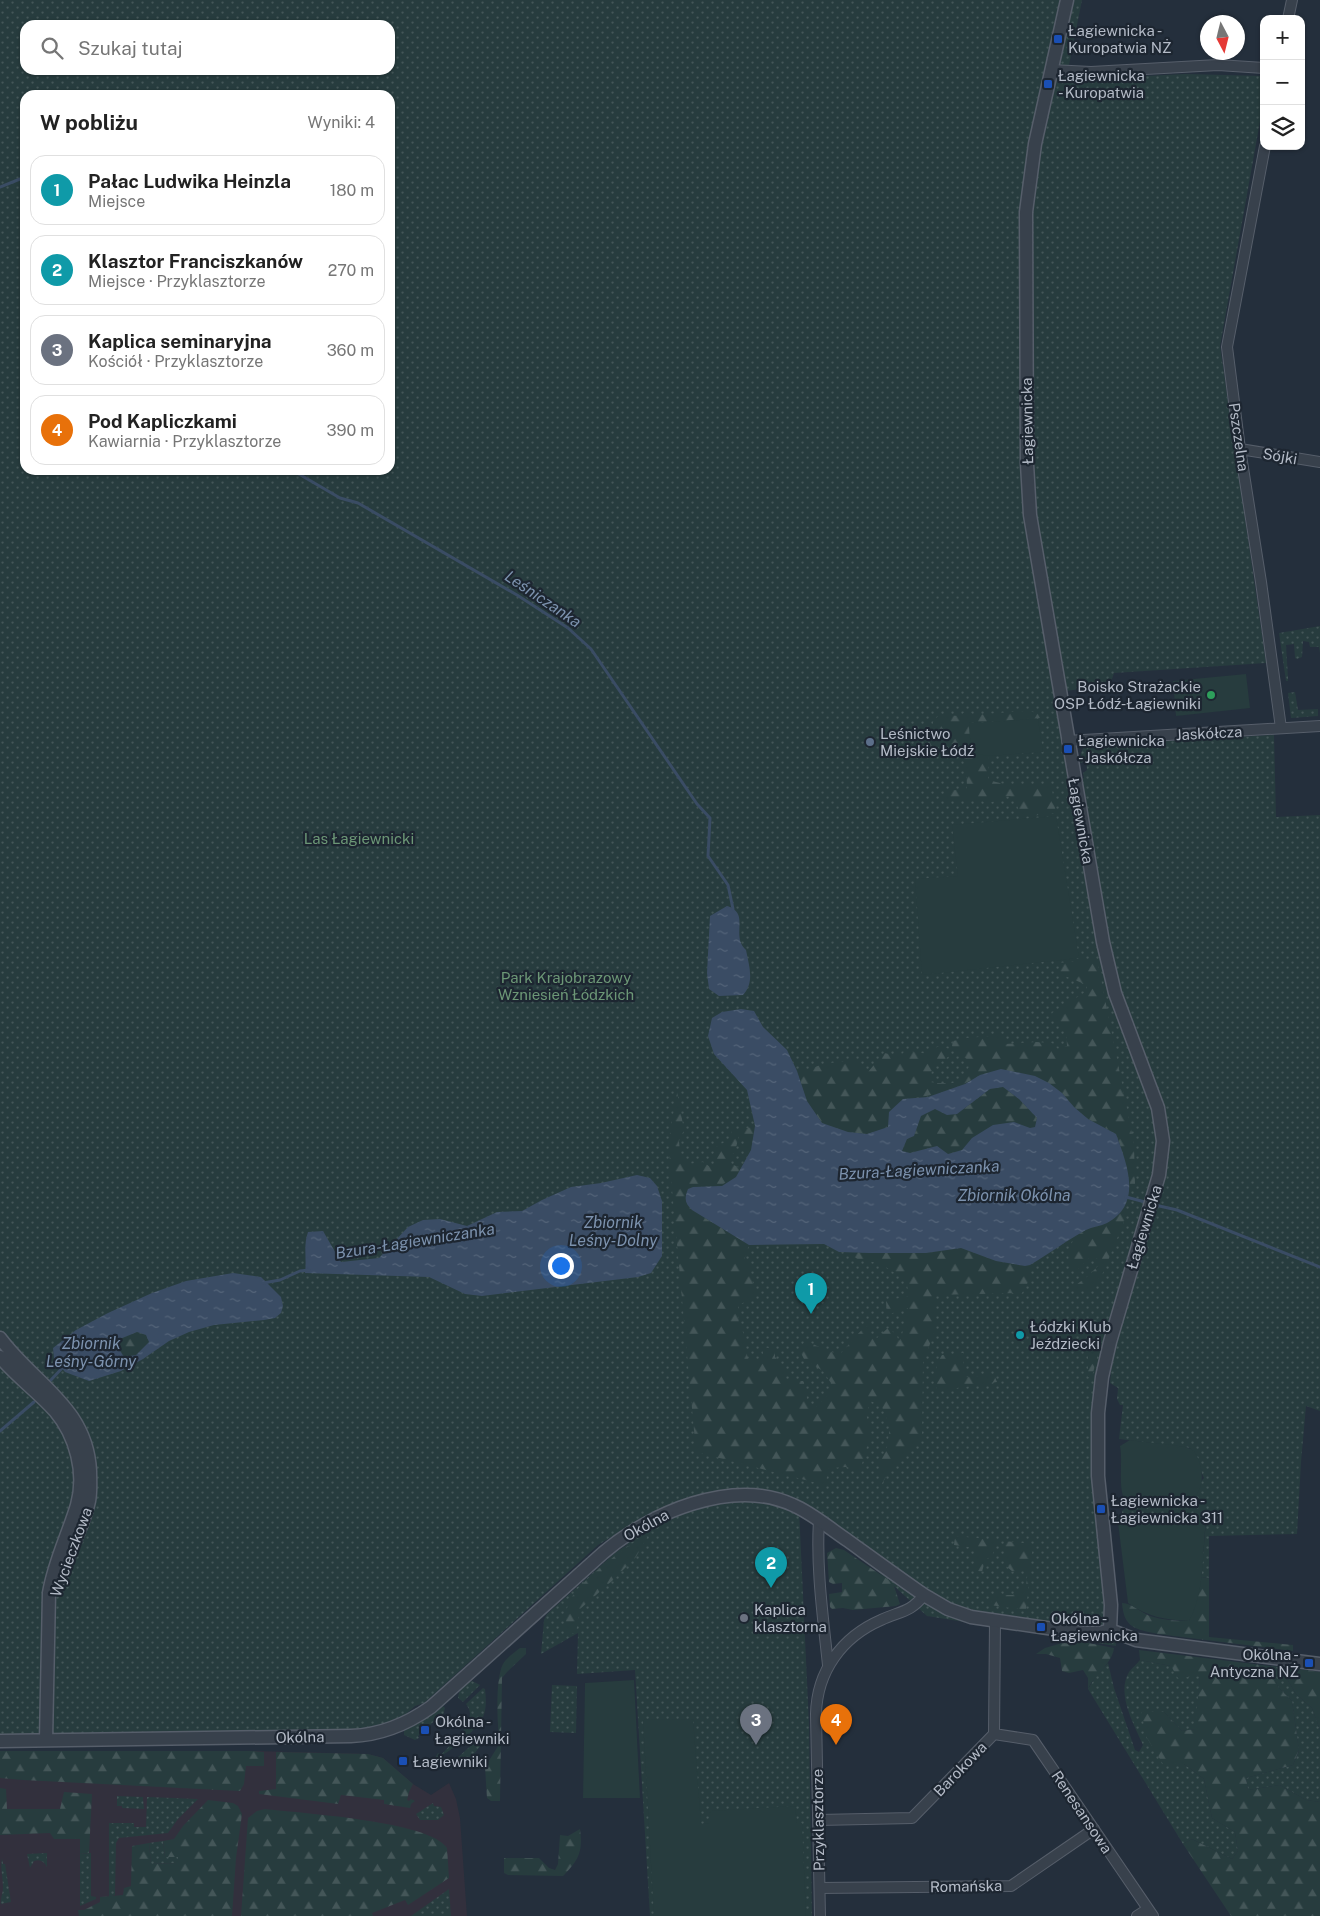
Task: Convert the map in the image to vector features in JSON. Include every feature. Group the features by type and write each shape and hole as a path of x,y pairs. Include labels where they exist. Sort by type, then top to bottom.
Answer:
{"street":[{"name":"Łagiewnicka","path":"1067,0 1033,151 1026,223 1027,464 1030,515 1067,741 1108,968 1124,1018 1152,1089 1162,1126 1162,1156 1154,1195 1110,1342 1102,1377 1098,1413 1098,1476 1111,1606 1110,1630"},
{"path":"1289,15 1292,0"},
{"path":"1051,70 1091,72 1218,65 1260,68"},
{"name":"Pszczelna","path":"1264,150 1227,347 1281,728"},
{"name":"Sójki","path":"1240,449 1320,462"},
{"name":"Jaskółcza","path":"1067,741 1320,726"},
{"name":"Wycieczkowa","path":"0,1338 16,1358 71,1414 81,1432 88,1456 89,1501 80,1528 61,1572 49,1617"},
{"name":"Wycieczkowa","path":"0,1357 55,1411 65,1424 77,1454 79,1478 77,1504 52,1574 49,1593 46,1740"},
{"name":"Okólna","path":"0,1740 351,1736 369,1735 385,1731 410,1720 431,1707 609,1548 632,1530 656,1517 701,1502 727,1497 765,1497 787,1502 819,1520 924,1595 948,1609 962,1614 995,1621 1081,1633 1100,1633 1110,1630 1136,1640 1320,1664"},
{"name":"Przyklasztorze","path":"819,1520 818,1549 828,1665"},
{"name":"Przyklasztorze","path":"820,1916 816,1706 822,1682 828,1665 842,1648 859,1633 881,1620 911,1609 924,1595"},
{"name":"Barokowa","path":"819,1820 912,1818 994,1734 995,1621"},
{"name":"Renesansowa","path":"994,1734 1033,1740 1151,1912"},
{"name":"Romańska","path":"820,1888 1011,1886 1094,1829"},
{"path":"1137,1916 1151,1912"}],"shaded area":[{"path":"0,1751 252,1751 368,1754 383,1758 413,1784 431,1795 449,1783 456,1799 460,1818 467,1916 0,1916"}],"green space":[{"name":"Las Łagiewnicki","path":"0,0 1082,0 1066,80 1185,74 1260,76 1260,121 1220,346 1266,663 1114,673 1110,685 1066,691 1081,779 1084,778 1083,773 1087,770 1086,761 1080,763 1084,746 1274,735 1276,817 1320,815 1320,1411 1306,1406 1297,1534 1209,1536 1209,1578 1201,1577 1206,1521 1170,1513 1122,1515 1122,1511 1129,1505 1151,1508 1175,1508 1204,1478 1190,1448 1119,1439 1123,1405 1120,1405 1117,1399 1118,1388 1110,1383 1112,1360 1129,1299 1120,1317 1091,1422 1116,1646 927,1616 811,1511 799,1509 809,1724 812,1916 650,1916 635,1670 577,1674 578,1633 541,1654 544,1620 547,1614 616,1552 627,1545 626,1528 598,1545 424,1703 415,1706 392,1727 368,1729 0,1735"},
{"path":"1320,626 1320,653 1319,647 1310,647 1309,642 1303,641 1302,657 1297,659 1295,658 1294,644 1286,645 1288,681 1286,681 1279,633"},
{"name":"Boisko Strażackie OSP Łódź-Łagiewniki","path":"1246,674 1250,708 1176,716 1173,681"},
{"path":"1295,692 1298,710 1318,709 1318,716 1291,718 1288,693"},
{"path":"1025,711 1040,713 1040,718 969,723 971,752 989,756 988,780 1008,785 1051,784 1056,813 1021,817 1015,799 1009,796 986,804 980,799 945,800 945,791 967,789 966,771 960,753 953,744 940,744 935,753 922,755 917,750 919,745 927,745 929,741 926,735 932,732 933,722 939,715 962,716 963,713 970,712 974,715"},
{"path":"1038,719 1043,752 989,756 971,753 969,723"},
{"path":"1056,816 1079,958 922,975 915,879 958,876 952,825"},
{"path":"1097,959 1134,1144 1135,1186 1131,1189 1124,1156 1116,1134 1088,1119 1062,1093 980,1075 962,1085 943,1092 903,1099 888,1127 867,1134 848,1132 822,1123 807,1101 797,1071 823,1064 854,1060 868,1072 884,1053 900,1056 906,1050 927,1054 937,1047 942,1047 949,1049 949,1056 933,1070 930,1082 953,1083 960,1079 969,1067 970,1061 957,1053 952,1046 953,1041 1005,1035 1005,1044 1052,1043 1058,1049 1067,1046 1066,1028 1056,1025 1052,1013 1087,991 1087,985 1060,974 1059,963"},
{"path":"1003,1087 1019,1099 1037,1118 1035,1127 1030,1129 1014,1122 972,1138 962,1150 948,1154 937,1146 910,1153 902,1151 907,1139 914,1136 920,1117 935,1109 947,1115 957,1114 990,1089"},
{"path":"677,1092 684,1130 679,1141 680,1152 689,1164 703,1162 712,1168 719,1165 720,1160 712,1158 716,1147 730,1139 732,1130 755,1126 751,1150 747,1152 744,1144 745,1134 739,1135 735,1152 729,1157 730,1163 742,1169 732,1179 720,1185 693,1187 692,1210 749,1245 744,1260 748,1262 756,1296 738,1305 739,1325 743,1332 748,1360 764,1359 762,1347 775,1349 775,1357 785,1368 785,1381 803,1381 808,1404 812,1411 826,1397 831,1383 823,1371 804,1359 800,1351 805,1340 829,1352 841,1353 869,1325 870,1333 877,1338 888,1328 896,1334 899,1341 908,1308 887,1315 886,1301 909,1296 906,1279 877,1263 858,1259 848,1252 926,1253 962,1248 996,1261 1025,1266 1030,1265 1031,1277 1022,1293 934,1295 934,1333 923,1363 922,1434 910,1452 889,1471 880,1488 881,1460 887,1447 890,1427 882,1407 871,1401 866,1414 871,1432 860,1471 846,1467 829,1468 825,1485 696,1452 670,1167 669,1139"},
{"path":"1125,1208 1128,1212 1102,1275 1088,1291 1075,1291 1076,1285 1098,1266 1097,1258 1089,1258 1076,1271 1072,1267 1068,1253 1072,1243 1079,1233 1109,1222"},
{"path":"1091,1320 1102,1321 1104,1329 1092,1377 1088,1377 1088,1327"},
{"path":"137,1332 146,1335 149,1342 136,1355 124,1357 119,1349 120,1339"},
{"path":"963,1353 964,1374 966,1377 994,1375 997,1382 937,1391 936,1373 942,1355"},
{"path":"1130,1440 1191,1449 1197,1455 1202,1476 1197,1494 1188,1502 1173,1507 1140,1508 1127,1503 1121,1487 1120,1446"},
{"path":"1172,1513 1198,1517 1206,1521 1198,1598 1189,1621 1157,1617 1142,1612 1128,1603 1117,1515"},
{"path":"644,1536 647,1537 636,1557 580,1609 576,1632 565,1637 569,1602 582,1584"},
{"path":"955,1536 998,1540 992,1556 985,1560 982,1572 973,1570 976,1548 954,1545"},
{"path":"1004,1541 1033,1544 1026,1610 990,1605 996,1590 1004,1595 1013,1595 1019,1589 1026,1586 1028,1570 1013,1572 1005,1565"},
{"path":"836,1548 844,1550 893,1583 900,1604 853,1610 843,1608 832,1609 830,1607 829,1594 842,1592 842,1583 833,1584 829,1582 827,1553"},
{"path":"1201,1577 1209,1578 1209,1637 1293,1645 1293,1651 1158,1634 1137,1629 1125,1618 1122,1603 1129,1604 1155,1617 1189,1621"},
{"path":"1073,1640 1114,1648 1107,1664 1088,1689 1088,1678 1083,1670 1069,1673 1062,1671 1060,1658 1046,1654 1036,1654 1045,1648"},
{"path":"520,1648 526,1648 526,1654 502,1678 500,1801 491,1801 487,1798 485,1767 500,1743 497,1703 500,1671 506,1660"},
{"path":"1139,1650 1270,1666 1278,1687 1292,1701 1299,1750 1293,1765 1246,1778 1248,1790 1280,1785 1306,1800 1320,1802 1320,1916 1231,1916 1183,1844 1192,1839 1232,1859 1238,1851 1235,1832 1212,1818 1204,1779 1184,1764 1163,1764 1147,1738 1141,1711 1164,1712 1182,1731 1195,1729 1200,1676 1178,1678 1171,1666 1140,1660"},
{"path":"1140,1660 1171,1666 1200,1676 1196,1729 1182,1731 1164,1712 1184,1764 1204,1779 1212,1818 1235,1832 1238,1851 1232,1859 1192,1839 1183,1844 1088,1689 1096,1676 1108,1663 1114,1688 1135,1750 1139,1752 1143,1745 1131,1718 1124,1690 1129,1672"},
{"path":"1270,1666 1286,1667 1286,1677 1296,1694 1312,1708 1320,1730 1320,1802 1306,1800 1280,1785 1248,1790 1246,1778 1293,1765 1299,1751 1292,1701 1278,1687"},
{"path":"1286,1667 1320,1672 1320,1730 1312,1708 1296,1694 1286,1677"},
{"path":"634,1680 640,1798 583,1798 585,1683"},
{"path":"472,1681 480,1685 463,1702 458,1698 459,1692 464,1685"},
{"path":"552,1685 577,1686 576,1733 550,1732"},
{"path":"483,1688 485,1689 486,1707 480,1722 453,1748 440,1757 435,1758 438,1753 441,1755 464,1730 462,1727 469,1719 470,1714 466,1704"},
{"path":"442,1705 445,1708 443,1716 441,1714 429,1726 427,1724 422,1729 424,1731 418,1736 419,1738 415,1740 404,1735 404,1730"},
{"path":"693,1719 701,1824 709,1823 711,1811 795,1806 797,1823 802,1823 806,1916 654,1916 643,1720"},
{"path":"485,1733 484,1741 470,1758 459,1766 446,1768"},
{"path":"0,1751 252,1751 264,1752 264,1766 246,1766 244,1784 240,1791 23,1780 0,1778"},
{"path":"276,1752 368,1754 383,1758 413,1784 407,1800 415,1801 411,1804 410,1808 384,1804 384,1800 341,1795 338,1804 259,1794 259,1791 276,1789"},
{"path":"0,1788 6,1789 7,1809 60,1809 64,1792 92,1794 89,1853 80,1854 80,1839 54,1839 50,1833 0,1835"},
{"path":"117,1796 143,1797 144,1809 117,1806"},
{"path":"147,1797 198,1799 178,1819 168,1833 119,1838 116,1843 115,1895 109,1897 109,1823 134,1823 134,1827 146,1827"},
{"path":"208,1800 233,1803 238,1806 242,1814 236,1858 232,1916 79,1916 78,1910 84,1910 100,1902 100,1897 123,1895 124,1888 131,1886 132,1846 149,1843 151,1864 178,1863 178,1857 165,1857 163,1841 174,1839 183,1826"},
{"path":"433,1803 434,1806 441,1807 444,1815 438,1820 420,1820 416,1814"},
{"path":"265,1809 362,1820 416,1831 436,1839 447,1848 449,1878 408,1905 405,1900 372,1913 373,1916 241,1916 248,1818 257,1811"},
{"path":"580,1829 581,1843 579,1854 574,1864 563,1876 508,1875 504,1873 504,1858 539,1858 549,1868 555,1870 558,1864 560,1835 568,1836"},
{"path":"163,1841 165,1857 178,1857 179,1863 151,1864 149,1843"},
{"path":"47,1853 47,1867 38,1860 34,1861 30,1868 27,1854"},
{"path":"91,1853 91,1896 96,1897 96,1899 80,1906 80,1854"},
{"path":"2,1858 3,1864 5,1864 11,1902 1,1904 3,1888"},
{"path":"449,1889 451,1916 411,1916"}],"water":[{"path":"727,906 734,909 738,914 740,938 746,950 750,979 747,990 743,995 719,996 709,989 707,973 710,916"},
{"name":"Zbiornik Okólna","path":"741,1009 754,1011 763,1027 787,1050 797,1071 807,1101 822,1123 848,1132 867,1134 888,1127 889,1112 903,1099 928,1097 965,1084 980,1075 1001,1069 1035,1076 1049,1083 1062,1093 1088,1119 1116,1134 1124,1158 1129,1183 1129,1194 1125,1205 1118,1215 1107,1223 1086,1230 1030,1265 1025,1266 996,1261 961,1248 926,1253 869,1253 839,1252 824,1244 749,1245 692,1210 686,1201 688,1189 693,1187 722,1186 736,1177 751,1150 755,1126 747,1090 714,1054 708,1036 712,1018 722,1012","holes":["1003,1087 1019,1099 1037,1118 1035,1127 1030,1128 1014,1122 993,1125 972,1138 962,1150 948,1154 937,1146 910,1153 902,1151 907,1139 914,1136 921,1116 935,1109 947,1115 957,1114 990,1089"]},
{"name":"Zbiornik Leśny-Dolny","path":"637,1175 650,1178 657,1186 662,1201 662,1256 651,1273 638,1277 482,1296 465,1294 429,1277 305,1273 308,1232 323,1231 341,1262 379,1258 408,1227 423,1220 440,1219 467,1226 497,1212 522,1211 571,1187"},
{"name":"Zbiornik Leśny-Górny","path":"233,1273 261,1277 281,1297 283,1306 281,1313 275,1318 214,1325 189,1332 169,1341 121,1371 89,1381 65,1372 54,1359 53,1348 76,1330 152,1293 186,1281","holes":["137,1332 146,1335 149,1342 136,1355 124,1357 119,1349 120,1339"]}],"waterway":[{"name":"Leśniczanka","path":"0,187 20,179"},
{"name":"Leśniczanka","path":"301,475 340,498 358,503 517,595 568,628 591,649 697,804 710,818 708,856 728,885 733,909"},
{"name":"Bzura-Łagiewniczanka","path":"1126,1197 1149,1203"},
{"name":"Bzura-Łagiewniczanka","path":"1155,1205 1177,1210 1320,1267"},
{"name":"Bzura-Łagiewniczanka","path":"263,1283 280,1280 300,1271 309,1270"},
{"name":"Bzura-Łagiewniczanka","path":"50,1381 65,1365"},
{"name":"Bzura-Łagiewniczanka","path":"0,1431 34,1402"}],"place":[{"name":"Łagiewnicka - Kuropatwia NŻ","path":"1058,39"},
{"name":"Łagiewnicka - Kuropatwia","path":"1048,84"},
{"name":"Boisko Strażackie OSP Łódź-Łagiewniki","path":"1211,695"},
{"name":"Leśnictwo Miejskie Łódź","path":"870,742"},
{"name":"Łagiewnicka - Jaskółcza","path":"1068,749"},
{"name":"Pałac Ludwika Heinzla","path":"811,1314"},
{"name":"Łódzki Klub Jeździecki","path":"1020,1335"},
{"name":"Łagiewnicka - Łagiewnicka 311","path":"1101,1509"},
{"name":"Klasztor Franciszkanów","path":"771,1588"},
{"name":"Kaplica klasztorna","path":"744,1618"},
{"name":"Okólna - Łagiewnicka","path":"1041,1627"},
{"name":"Okólna - Antyczna NŻ","path":"1309,1663"},
{"name":"Okólna - Łagiewniki","path":"425,1730"},
{"name":"Kaplica seminaryjna","path":"756,1745"},
{"name":"Pod Kapliczkami","path":"836,1745"},
{"name":"Łagiewniki","path":"403,1761"}],"park label":[{"name":"Park Krajobrazowy Wzniesień Łódzkich","path":"566,986"}]}
